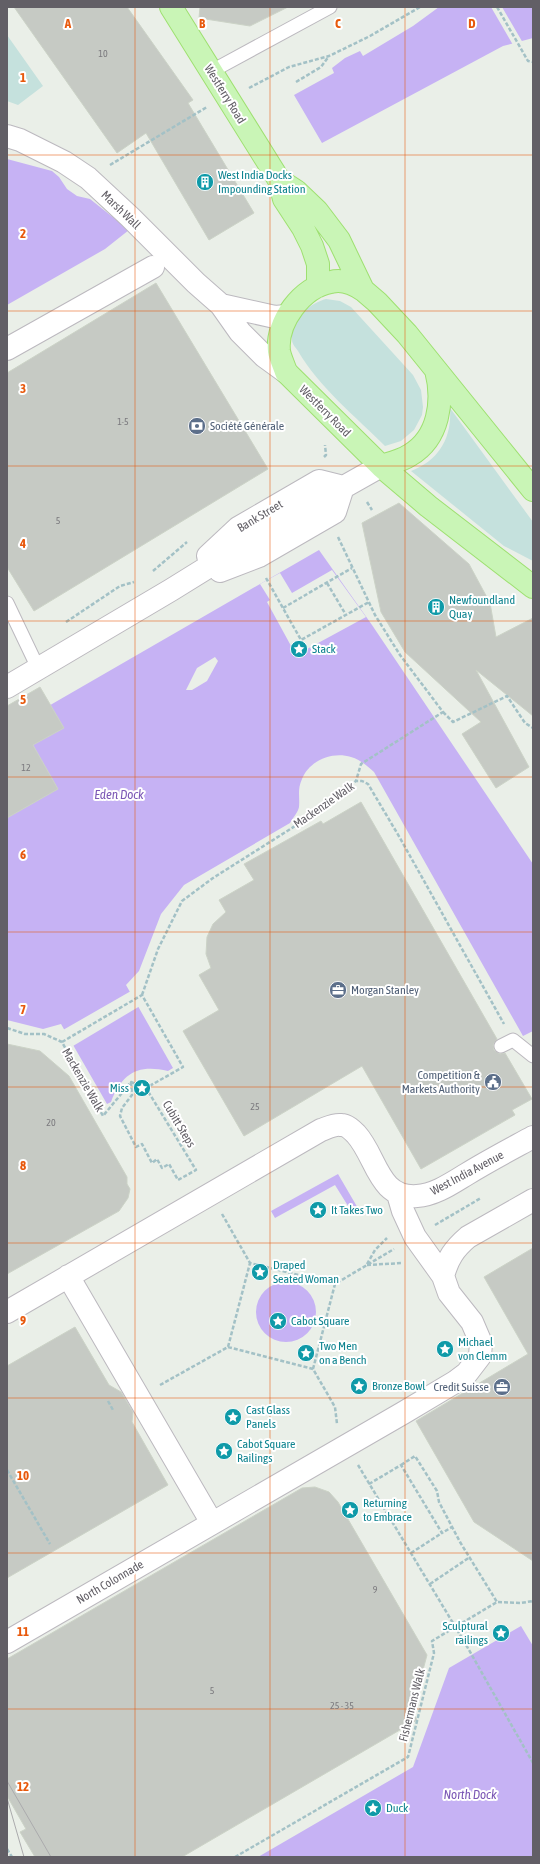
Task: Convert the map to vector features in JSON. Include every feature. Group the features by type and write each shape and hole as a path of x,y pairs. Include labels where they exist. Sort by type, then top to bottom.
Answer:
{"main road":[{"name":"Westferry Road","path":"171,7 274,173 284,199 303,228 312,246 318,264 318,286 302,298 286,316 281,329 279,351 286,372 381,466 428,506 531,588"},
{"name":"Westferry Road","path":"274,173 317,211 339,240 363,290 382,307 436,369 533,490"},
{"path":"318,286 332,281 341,281 354,285 363,290"},
{"path":"381,466 410,455 428,438 435,426 440,398 436,369"}],"street":[{"name":"Marsh Wall","path":"7,136 20,140 64,162 88,178 130,217 196,283 221,305 240,332 264,356 286,372"},
{"path":"7,349 153,267"},
{"name":"Marsh Wall","path":"221,305 275,317 286,316"},
{"path":"343,487 381,466"},
{"name":"Bank Street","path":"7,687 171,590 259,556 335,512 343,487 319,481 238,528 171,590"},
{"path":"7,1312 68,1276 314,1134 336,1125 343,1125 350,1128 362,1141 381,1178 393,1192 398,1194 403,1211 415,1237 444,1276 449,1293 472,1322 481,1343 480,1356 475,1364 455,1382 212,1523 68,1276"},
{"name":"West India Avenue","path":"398,1194 419,1196 437,1190 533,1137"},
{"path":"444,1276 447,1261 460,1244 468,1237 533,1200"},
{"name":"North Colonnade","path":"7,1642 212,1523"}],"lane":[{"path":"212,71 330,7"},
{"path":"7,603 38,668"},
{"path":"501,1046 513,1040 533,1056"}],"path":[{"path":"250,88 290,67 329,56 370,36 420,7"},
{"path":"497,7 528,61 533,62"},
{"path":"296,82 321,67 329,56"},
{"path":"88,178 231,102"},
{"path":"320,460 326,455 325,440"},
{"path":"367,501 372,510"},
{"path":"334,530 369,602 400,655 443,712 453,722 507,696 525,723 533,728"},
{"path":"147,576 188,541"},
{"path":"283,608 352,568"},
{"path":"64,624 120,586 141,580"},
{"path":"267,580 301,640 369,602"},
{"path":"327,583 346,615"},
{"path":"356,781 361,764 443,712"},
{"name":"Mackenzie Walk","path":"142,995 158,950 182,901 213,878 292,828 356,781 365,782 400,838 513,1040"},
{"path":"62,1042 142,995 182,1067 146,1088 131,1082"},
{"name":"Mackenzie Walk","path":"7,1028 25,1034 44,1034 62,1042 103,1116 131,1082"},
{"name":"Cubitt Steps","path":"131,1082 132,1095 122,1108 120,1116 136,1148 142,1144 152,1163 157,1159 162,1168 169,1164 178,1180 196,1170 146,1088"},
{"path":"478,1193 485,1205"},
{"path":"430,1228 481,1198"},
{"path":"220,1211 250,1262 228,1347"},
{"path":"367,1265 375,1250 387,1238"},
{"path":"313,1369 335,1284 386,1254"},
{"path":"250,1262 335,1284"},
{"path":"367,1265 402,1263"},
{"path":"168,1382 228,1347 313,1369 336,1407 338,1429"},
{"path":"108,1401 113,1410"},
{"path":"369,1484 415,1456 437,1491 439,1502 452,1527 497,1602 521,1603 533,1601"},
{"path":"358,1464 465,1643 533,1763"},
{"path":"401,1465 442,1533"},
{"path":"7,1470 50,1544"},
{"path":"411,1553 452,1527"},
{"path":"429,1584 470,1557"},
{"name":"Fishermans Walk","path":"235,1857 408,1757 434,1653 432,1640 497,1602"},
{"path":"7,1849 12,1857"}],"shaded area":[{"path":"7,35 43,86 18,105 7,101"},
{"path":"326,299 340,301 351,307 413,375 421,390 423,407 422,415 414,430 401,441 385,446 350,413 316,377 293,344 291,333 296,320 313,304"},
{"path":"450,408 533,522 533,561 504,546 411,471 429,461 442,447 449,429"}],"water":[{"path":"439,7 533,7 533,38 503,46 322,143 294,95 334,73 332,68 345,58 360,51 363,56 413,26"},
{"path":"7,159 52,171 59,177 67,189 77,196 90,199 129,230 105,249 7,305"},
{"name":"Eden Dock","path":"319,550 372,625 533,864 533,1031 523,1036 374,772 355,758 344,755 336,755 322,759 310,767 305,773 300,787 297,813 290,823 184,885 161,914 139,971 126,985 173,1068 168,1071 148,1069 132,1073 120,1084 111,1102 107,1104 61,1024 43,1029 7,1020 7,730"},
{"path":"338,1174 359,1210 353,1214 335,1185 275,1218 271,1211"},
{"path":"286,1282 303,1287 311,1295 316,1312 311,1329 303,1337 286,1342 269,1337 261,1329 256,1312 261,1295 269,1287"},
{"name":"North Dock","path":"521,1626 533,1646 533,1857 258,1857 413,1767 449,1668"}],"pier":[{"path":"491,7 502,7 523,43 513,45"},
{"path":"332,570 366,617 296,655 267,602 270,600 260,584 280,573 292,593"},
{"path":"215,657 218,661 207,681 192,690 186,690 197,668"},
{"path":"131,991 140,1006 73,1046 63,1030"}],"building":[{"path":"14,7 127,7 193,100 188,103 254,213 209,240 146,133 117,153"},
{"path":"200,7 288,7 250,26 199,18"},
{"path":"156,283 268,469 34,611 7,567 7,373"},
{"name":"Newfoundland Quay","path":"399,503 469,564 490,603 496,637 533,618 533,716 476,670 529,767 496,788 462,734 481,722 405,652 381,612 362,523"},
{"path":"40,687 64,728 33,745 58,789 7,818 7,706"},
{"name":"Morgan Stanley","path":"361,802 497,1039 493,1045 494,1050 500,1054 505,1053 532,1099 512,1110 515,1115 421,1169 362,1066 244,1136 183,1031 219,1010 199,975 211,968 206,954 207,937 213,924 226,912 219,900 254,880 244,864 321,821 323,824"},
{"path":"7,1044 40,1051 69,1076 127,1177 127,1184 130,1189 128,1198 119,1211 7,1274"},
{"name":"Credit Suisse","path":"533,1248 533,1561 474,1522 416,1421 528,1354 484,1277"},
{"path":"75,1327 109,1385 121,1392 133,1412 132,1422 168,1485 7,1578 7,1366"},
{"path":"315,1487 329,1492 338,1502 427,1655 412,1711 417,1720 182,1857 35,1857 20,1832 26,1829 7,1796 7,1659 302,1488"}],"tram line":[{"path":"7,1781 51,1857"},
{"path":"7,1798 24,1857"}],"place":[{"name":"West India Docks Impounding Station","path":"205,182"},
{"name":"Société Générale","path":"197,426"},
{"name":"Newfoundland Quay","path":"436,607"},
{"name":"Stack","path":"299,649"},
{"name":"Morgan Stanley","path":"338,990"},
{"name":"Competition & Markets Authority","path":"493,1082"},
{"name":"Miss","path":"142,1088"},
{"name":"It Takes Two","path":"318,1210"},
{"name":"Draped Seated Woman","path":"260,1272"},
{"name":"Cabot Square","path":"278,1321"},
{"name":"Michael von Clemm","path":"445,1349"},
{"name":"Two Men on a Bench","path":"306,1353"},
{"name":"Bronze Bowl","path":"359,1386"},
{"name":"Credit Suisse","path":"502,1387"},
{"name":"Cast Glass Panels","path":"233,1417"},
{"name":"Cabot Square Railings","path":"224,1451"},
{"name":"Returning to Embrace","path":"350,1510"},
{"name":"Sculptural railings","path":"501,1633"},
{"name":"Duck","path":"373,1808"}]}
